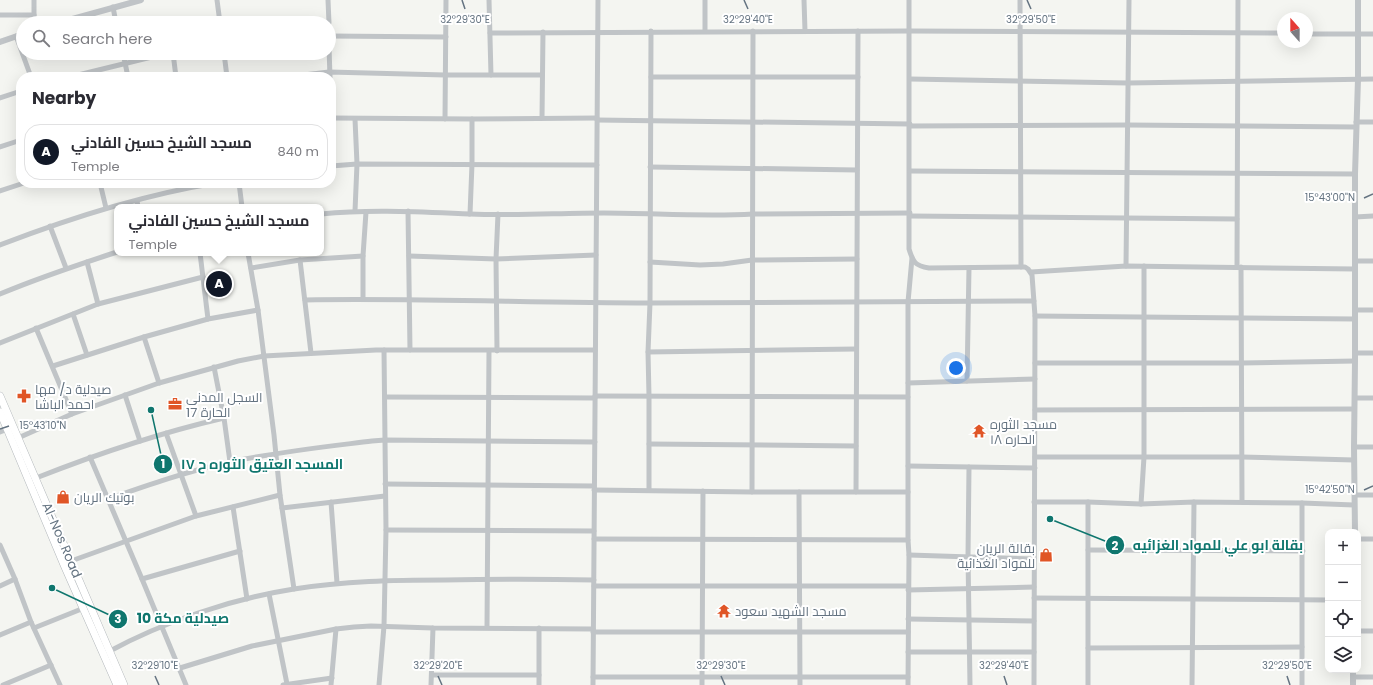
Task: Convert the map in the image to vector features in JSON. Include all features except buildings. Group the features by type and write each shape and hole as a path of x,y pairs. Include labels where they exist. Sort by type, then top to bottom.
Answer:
{"main road":[{"name":"Al-Nos Road","path":"0,396 71,561 117,685"},
{"name":"Al-Nos Road","path":"0,412 84,608 106,653 124,685"}],"street":[{"path":"0,15 34,15 34,0"},
{"path":"82,16 140,0"},
{"path":"217,0 219,16"},
{"path":"328,0 329,16"},
{"path":"445,119 446,0"},
{"path":"489,0 491,75"},
{"path":"593,685 598,0"},
{"path":"705,0 705,31"},
{"path":"804,0 805,31"},
{"path":"909,0 909,249 912,258 915,264 921,267 929,268 1021,267 1028,269 1033,278 1035,316 1034,685"},
{"path":"1020,0 1021,267"},
{"path":"1126,266 1129,0"},
{"path":"1238,0 1237,219 1242,318 1242,502"},
{"path":"1355,529 1355,174 1358,79 1358,0"},
{"path":"112,7 114,16"},
{"path":"490,33 651,31 1277,33"},
{"path":"649,490 648,352 650,303 651,31"},
{"path":"752,492 753,31"},
{"path":"856,492 858,31"},
{"path":"542,118 543,32"},
{"path":"1313,34 1373,34"},
{"path":"0,42 16,36"},
{"path":"336,36 446,37"},
{"path":"25,60 29,72"},
{"path":"124,60 127,72"},
{"path":"90,72 138,60"},
{"path":"174,60 175,72"},
{"path":"225,60 226,72"},
{"path":"329,60 329,72"},
{"path":"336,74 445,76 542,75"},
{"path":"651,77 858,77"},
{"path":"910,79 1128,83 1373,79"},
{"path":"0,98 16,93"},
{"path":"336,118 542,118 910,125 1237,125 1356,124 1373,122"},
{"path":"355,119 357,164 355,211"},
{"path":"470,214 472,119"},
{"path":"0,147 16,142"},
{"path":"336,166 357,164 597,165"},
{"path":"650,167 857,170"},
{"path":"910,172 1355,174"},
{"path":"0,191 16,186"},
{"path":"101,188 106,208"},
{"path":"124,204 189,188"},
{"path":"240,188 242,204"},
{"path":"0,245 50,226 114,206"},
{"path":"324,214 355,211 408,211 470,214 650,213 727,216 752,214 857,213 1021,217 1237,219"},
{"path":"408,211 410,350"},
{"path":"363,299 363,256 366,212"},
{"path":"497,351 495,300 498,214"},
{"path":"1355,217 1373,216"},
{"path":"50,226 66,268"},
{"path":"0,294 27,282 114,253"},
{"path":"409,256 496,259 596,255"},
{"path":"200,256 208,319"},
{"path":"249,256 258,310 280,495 294,589"},
{"path":"251,268 300,260 363,256"},
{"path":"650,262 700,266 752,260 857,258"},
{"path":"908,685 908,302 912,258"},
{"path":"300,260 310,353"},
{"path":"1355,261 1373,261"},
{"path":"87,262 98,304"},
{"path":"1031,272 1126,266 1355,269"},
{"path":"1141,504 1145,409 1144,266"},
{"path":"967,381 969,268"},
{"path":"0,342 98,304 203,277"},
{"path":"305,300 409,299 595,303 1034,301"},
{"path":"53,366 87,354 208,319 258,310"},
{"path":"1355,310 1373,310"},
{"path":"73,314 87,354"},
{"path":"1035,316 1355,319"},
{"path":"36,328 72,414"},
{"path":"144,337 159,382"},
{"path":"648,352 856,349"},
{"path":"18,438 72,414 159,382 238,361 264,356 384,350 595,350"},
{"path":"379,685 384,626 386,530 384,350"},
{"path":"487,627 489,351"},
{"path":"1355,353 1373,353"},
{"path":"1035,363 1242,363 1355,361"},
{"path":"214,367 224,418 230,462"},
{"path":"908,383 1035,379"},
{"path":"125,395 140,441"},
{"path":"385,398 649,396 908,397"},
{"path":"1355,398 1373,398"},
{"path":"1035,410 1354,409"},
{"path":"36,478 90,457 140,441 224,418"},
{"path":"0,432 8,429"},
{"path":"166,433 196,516"},
{"path":"108,499 181,474 230,462 276,453 385,440 595,442"},
{"path":"649,444 856,446"},
{"path":"1354,447 1373,447"},
{"path":"90,457 186,685"},
{"path":"1035,457 1242,457 1354,460"},
{"path":"908,466 1035,468"},
{"path":"969,467 968,588 970,685"},
{"path":"385,484 488,485 752,492 908,492"},
{"path":"702,685 703,491"},
{"path":"799,492 800,685"},
{"path":"71,561 196,516 280,495"},
{"path":"1354,495 1373,495"},
{"path":"282,508 385,496"},
{"path":"331,502 337,583"},
{"path":"1034,502 1141,504 1242,502 1354,505"},
{"path":"1088,502 1088,685"},
{"path":"1192,685 1194,502"},
{"path":"1302,503 1302,685"},
{"path":"233,507 247,599"},
{"path":"386,530 594,531"},
{"path":"594,539 908,540"},
{"path":"1361,539 1373,539"},
{"path":"0,545 31,622 60,685"},
{"path":"1088,550 1303,551"},
{"path":"142,579 240,551"},
{"path":"909,555 1034,559"},
{"path":"0,586 15,580"},
{"path":"106,653 162,626 247,599 294,589 337,583 384,580 594,580"},
{"path":"594,586 800,586 908,588 1034,587"},
{"path":"269,594 285,684 332,678"},
{"path":"1034,598 1325,600"},
{"path":"34,628 84,608"},
{"path":"908,619 1034,621"},
{"path":"0,635 31,622"},
{"path":"180,668 231,652 278,641 336,629 360,627 487,627 702,632 908,632"},
{"path":"431,685 433,628"},
{"path":"539,628 539,685"},
{"path":"331,685 336,629"},
{"path":"1361,631 1373,631"},
{"path":"1088,648 1302,646"},
{"path":"908,652 1034,652"},
{"path":"3,685 51,665"},
{"path":"1353,685 1353,673 1373,677"},
{"path":"432,675 539,675"},
{"path":"593,677 908,678"}],"place":[{"name":"مسجد الشيخ حسين الفادني","path":"219,284"},
{"name":"صيدلية د/ مها احمد الباشا","path":"24,396"},
{"name":"السجل المدني الحارة 17","path":"175,404"},
{"name":"المسجد العتيق الثوره ح ١٧","path":"151,410"},
{"name":"مسجد الثوره الحاره ١٨","path":"979,431"},
{"name":"بوتيك الريان","path":"63,497"},
{"name":"بقالة ابو علي للمواد الغزائيه","path":"1050,519"},
{"name":"بقالة الريان للمواد الغذائية","path":"1046,555"},
{"name":"صيدلية مكة 10","path":"52,588"},
{"name":"مسجد الشهيد سعود","path":"724,611"}]}
